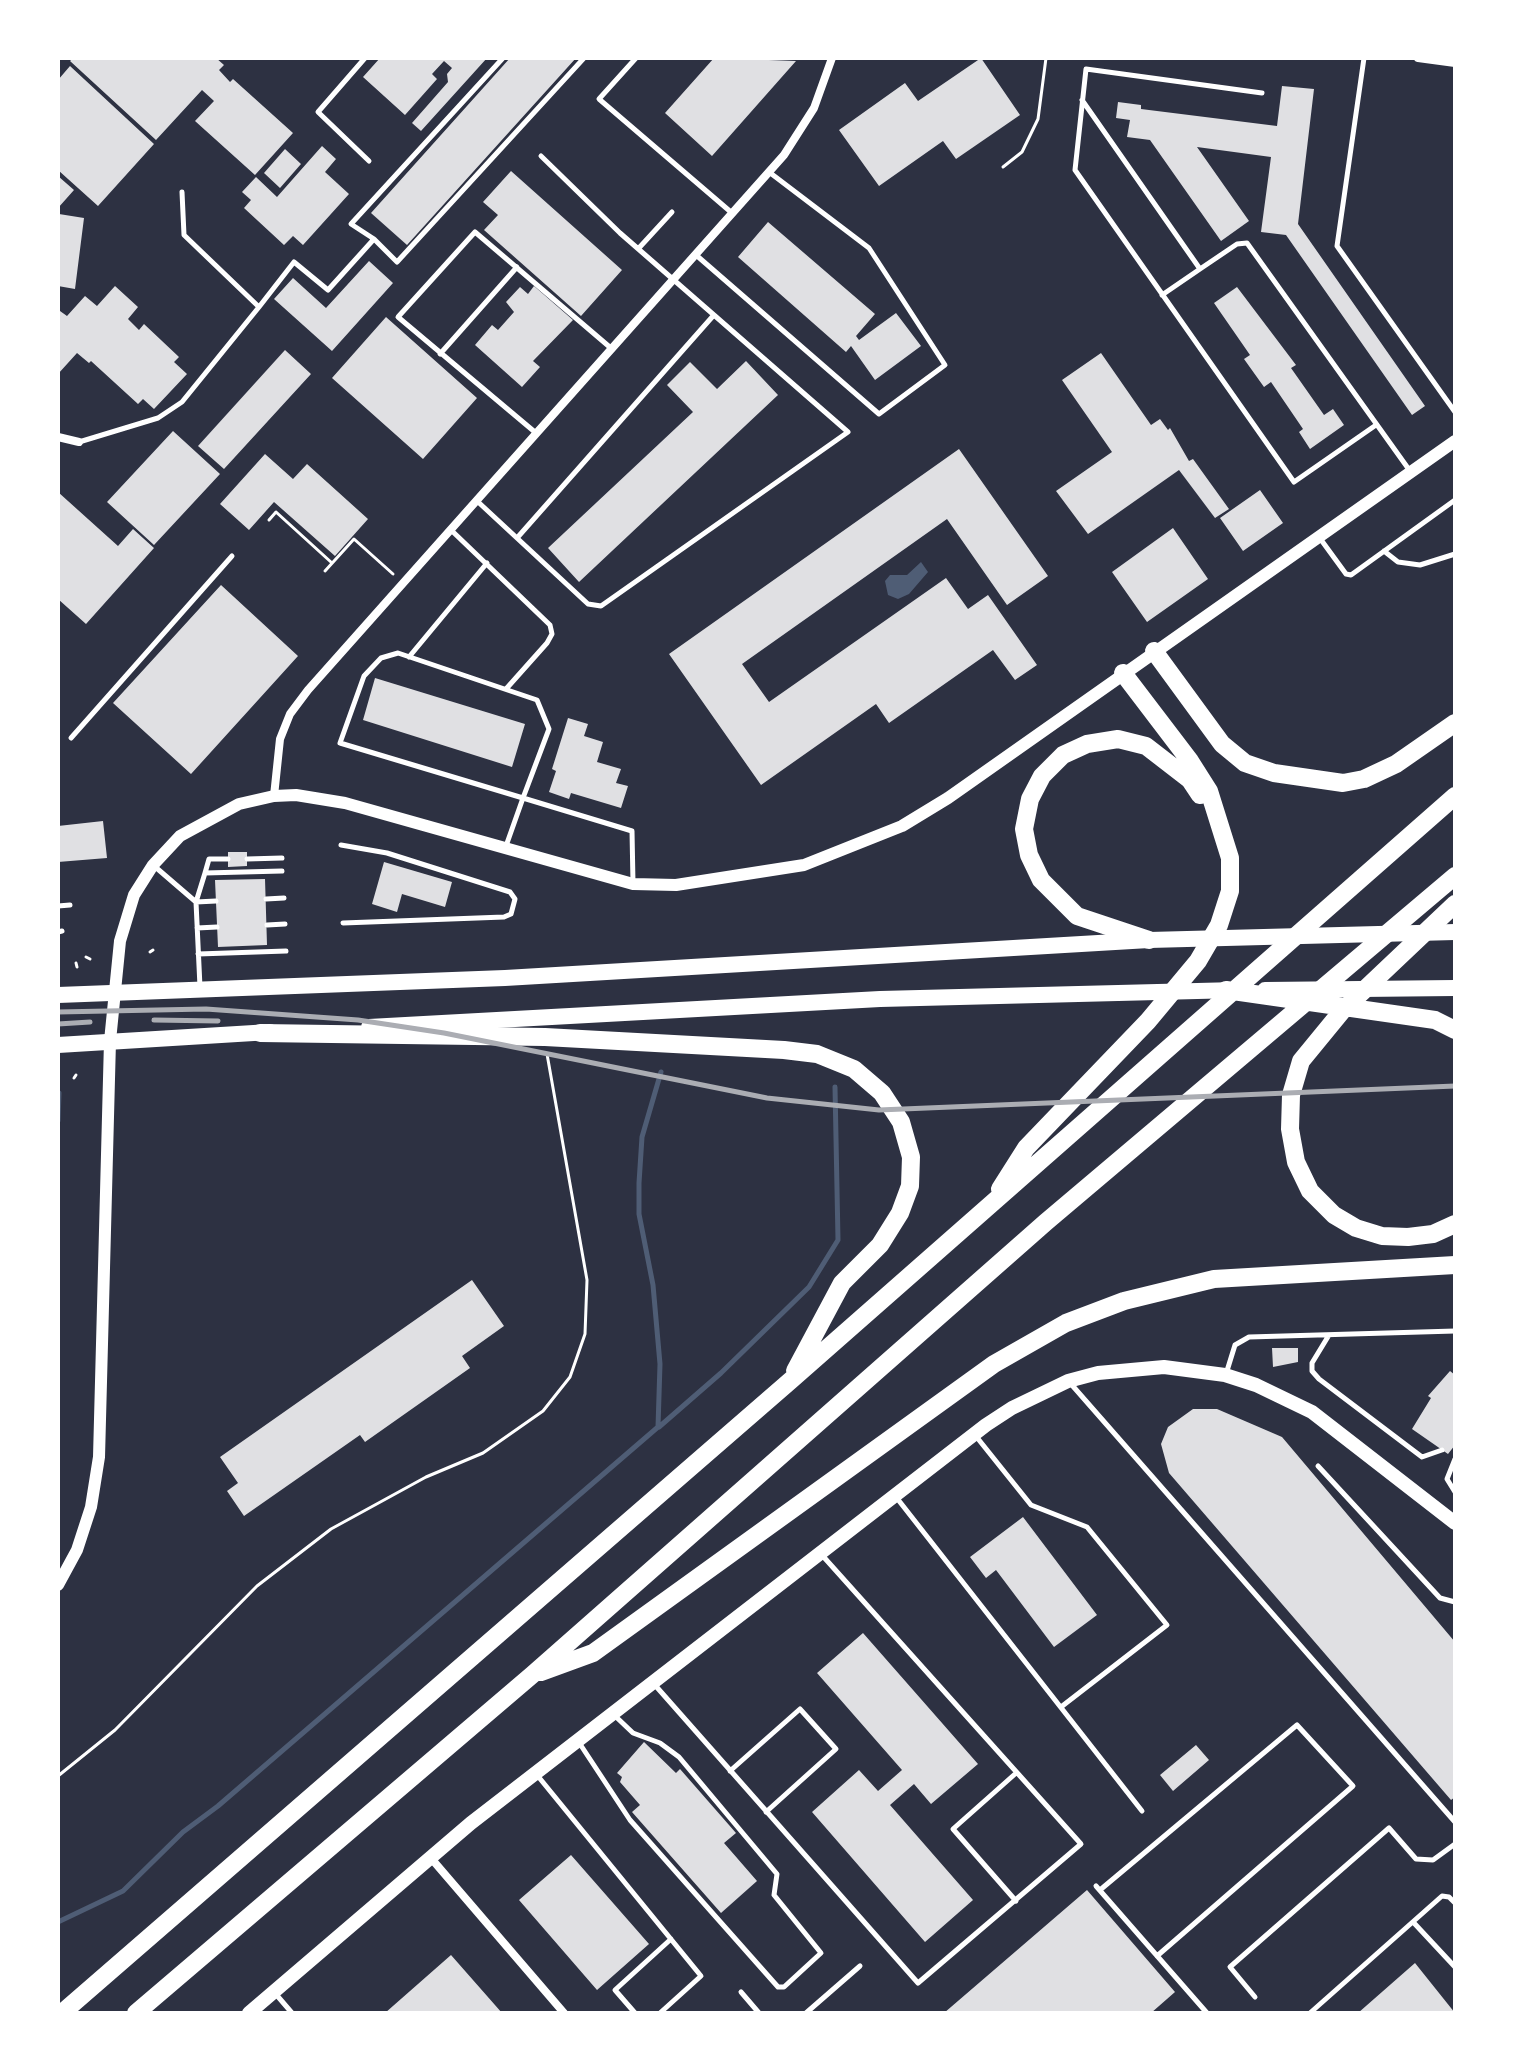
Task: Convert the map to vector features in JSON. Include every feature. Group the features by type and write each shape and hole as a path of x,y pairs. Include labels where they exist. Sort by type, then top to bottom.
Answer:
{"highway":[{"path":"1154,651 1222,744 1245,763 1274,773 1343,783 1364,779 1396,764 1455,723"},
{"path":"990,1205 1026,1148 1148,1021 1198,961 1219,925 1230,891 1230,858 1209,791 1123,673"},
{"path":"1149,940 1077,916 1041,880 1029,855 1024,829 1030,799 1042,776 1063,755 1087,744 1118,739 1146,746 1190,780 1222,827"},
{"path":"62,2013 790,1381 1455,796"},
{"path":"136,2013 532,1675 1046,1222 1455,876"},
{"path":"1455,904 1342,1011 1314,1043 1301,1061 1291,1095 1290,1129 1296,1162 1310,1191 1334,1215 1356,1228 1382,1236 1408,1237 1433,1234 1455,1224"},
{"path":"1226,990 1435,1020 1455,1030"},
{"path":"260,1033 545,1037 817,1054 854,1069 882,1093 901,1122 911,1157 910,1186 900,1213 880,1245 842,1283 790,1381"},
{"path":"532,1675 593,1653 994,1364 1066,1323 1139,1297 1214,1279 1455,1265"}],"main road":[{"path":"58,995 505,978 1149,940 1455,932"},
{"path":"58,1045 880,999 1455,988"},
{"path":"249,2013 430,1857 974,1434 1012,1408 1068,1381 1098,1373 1145,1368 1225,1375 1284,1396 1312,1412 1455,1523"}],"street":[{"path":"274,796 280,739 290,714 402,583 795,141 814,108 832,58"},
{"path":"1418,58 1455,63"},
{"path":"58,437 79,442"},
{"path":"58,1585 77,1550 91,1507 99,1457 114,991 128,911 153,865 180,836 208,818 239,804 274,796 321,798 633,884 676,885 804,865 877,838 948,798 1455,441"},
{"path":"430,1857 564,2013"}],"lane":[{"path":"365,58 318,112 369,161"},
{"path":"503,58 351,224 374,239 397,262 584,58"},
{"path":"636,58 599,99 733,214"},
{"path":"1364,58 1337,246 1455,412"},
{"path":"1262,93 1086,69 1075,170 1294,482 1376,425"},
{"path":"1081,99 1200,269"},
{"path":"476,500 588,604 601,606 848,432 638,249 541,156"},
{"path":"696,255 879,414 945,365 869,248 769,172"},
{"path":"182,192 184,235 259,307"},
{"path":"638,249 672,212"},
{"path":"536,433 398,317 475,232 612,349"},
{"path":"79,442 158,418 182,402 294,262 328,290 374,239"},
{"path":"1162,295 1237,244 1247,243 1411,472"},
{"path":"440,354 517,267"},
{"path":"517,538 713,316"},
{"path":"1318,536 1346,574 1351,575 1455,500"},
{"path":"450,529 464,546 487,563 547,619 552,634 506,689"},
{"path":"1384,551 1398,562 1420,565 1455,554"},
{"path":"71,738 232,556"},
{"path":"409,657 487,563"},
{"path":"504,850 523,798 549,729 537,700 398,653 381,658 364,676 340,743 523,798 632,831 633,884"},
{"path":"341,845 387,853 510,892 515,899 511,914 504,917 343,923"},
{"path":"247,859 282,858"},
{"path":"200,988 196,902 209,859 228,859"},
{"path":"153,865 196,902 216,901"},
{"path":"205,873 282,871"},
{"path":"266,899 284,898"},
{"path":"58,906 70,905"},
{"path":"267,925 285,924"},
{"path":"197,928 217,927"},
{"path":"198,954 286,951"},
{"path":"1225,1375 1235,1345 1249,1337 1455,1331"},
{"path":"1330,1334 1312,1363 1312,1371 1319,1379 1422,1457 1442,1450"},
{"path":"1068,1381 1455,1822"},
{"path":"974,1434 1031,1505 1087,1527 1167,1625 1061,1707"},
{"path":"1455,1459 1447,1479 1455,1492"},
{"path":"1318,1466 1440,1598 1455,1602"},
{"path":"895,1496 1142,1811"},
{"path":"652,1683 918,1983 1081,1844 1015,1774 821,1553"},
{"path":"730,1771 800,1709 836,1749 766,1812"},
{"path":"578,1741 630,1820 778,1987 784,1987 821,1953 774,1895 777,1874 679,1757 670,1749 633,1733 613,1714"},
{"path":"1157,1956 1353,1786 1297,1725 1098,1888 1157,1956 1207,2013"},
{"path":"536,1773 701,1976 660,2013"},
{"path":"1015,1774 953,1829 1016,1901"},
{"path":"1255,1997 1230,1967 1389,1828 1416,1859 1433,1860 1455,1844"},
{"path":"1310,2013 1442,1896 1449,1897 1455,1903"},
{"path":"1414,1923 1455,1967"},
{"path":"635,2013 615,1990 671,1939"},
{"path":"806,2013 860,1966"},
{"path":"274,1991 292,2013"},
{"path":"741,1992 759,2013"}],"path":[{"path":"1003,167 1022,152 1038,119 1046,58"},
{"path":"269,520 276,512 332,563"},
{"path":"325,571 354,539 402,583"},
{"path":"58,1776 115,1730 257,1586 331,1529 426,1477 483,1453 543,1411 570,1377 585,1334 587,1280 545,1037"}],"water":[{"path":"921,562 928,572 909,594 898,599 888,595 885,581 890,575 907,575"}],"building":[{"path":"73,58 216,58 224,65 219,70 230,82 233,79 293,133 255,175 195,121 214,101 202,90 156,140 70,61"},
{"path":"380,58 487,58 421,131 412,123 448,82 447,74 452,68 444,61 432,74 437,79 405,115 363,77"},
{"path":"510,58 576,58 407,245 371,213"},
{"path":"714,58 796,61 712,156 665,113"},
{"path":"981,58 1020,115 956,159 943,141 879,186 839,130 905,83 918,101"},
{"path":"70,66 154,144 98,206 58,170 58,80"},
{"path":"1282,86 1314,89 1298,224 1425,406 1412,415 1286,235 1261,232 1271,157 1197,147 1249,221 1221,241 1150,140 1127,137 1130,120 1116,118 1118,102 1141,105 1141,109 1277,126"},
{"path":"322,146 336,159 325,172 349,194 303,245 293,236 284,245 244,208 251,200 242,192 256,177 277,197"},
{"path":"285,149 301,164 280,188 264,173"},
{"path":"511,171 622,270 581,316 484,230 498,215 483,202"},
{"path":"58,176 74,190 58,208"},
{"path":"59,214 84,218 75,289 58,286"},
{"path":"768,222 875,314 856,336 859,340 896,313 921,346 875,380 851,346 846,352 738,257"},
{"path":"369,261 393,283 332,351 274,299 293,278 326,308"},
{"path":"115,286 138,307 128,319 139,330 144,324 179,357 174,362 187,374 154,409 143,399 138,404 91,361 89,363 77,353 58,374 58,313 60,311 67,316 85,296 97,306"},
{"path":"534,286 573,320 533,361 540,367 522,387 475,345 492,325 498,330 514,312 506,302 520,287 528,294"},
{"path":"1237,287 1296,365 1291,368 1324,415 1333,409 1344,425 1310,449 1299,432 1303,429 1271,382 1264,387 1244,359 1250,355 1214,303"},
{"path":"386,317 477,398 423,459 332,378"},
{"path":"285,350 311,374 224,469 198,446"},
{"path":"1101,353 1151,425 1160,419 1168,430 1170,428 1189,461 1193,459 1229,509 1215,518 1179,470 1088,534 1056,491 1112,452 1062,380"},
{"path":"746,361 778,395 579,582 548,548 693,412 667,385 690,362 717,389"},
{"path":"173,431 220,474 154,545 107,502"},
{"path":"959,449 1048,576 1007,605 947,519 742,664 769,702 946,578 968,609 988,595 1037,665 1015,680 993,650 889,723 876,704 761,785 669,654"},
{"path":"265,454 293,479 307,464 368,519 335,556 274,502 249,530 220,504"},
{"path":"1260,490 1283,523 1243,551 1220,518"},
{"path":"58,492 118,546 133,529 154,548 86,624 58,599"},
{"path":"1173,528 1208,579 1147,622 1112,572"},
{"path":"221,585 298,656 191,774 113,703"},
{"path":"375,678 525,724 512,767 363,720"},
{"path":"568,718 588,724 584,736 603,742 597,762 621,769 616,783 628,786 621,808 571,793 569,799 549,792 556,771 552,769"},
{"path":"103,821 107,858 58,862 58,826"},
{"path":"228,852 247,852 247,866 228,867"},
{"path":"384,862 452,882 445,907 402,894 397,912 372,904"},
{"path":"265,879 267,945 218,947 215,880"},
{"path":"472,1280 504,1326 462,1356 470,1368 365,1442 360,1435 244,1516 227,1491 238,1483 220,1457"},
{"path":"1272,1348 1298,1348 1298,1362 1273,1367"},
{"path":"1450,1371 1455,1375 1455,1445 1448,1454 1412,1429 1431,1398 1428,1396"},
{"path":"1193,1409 1217,1409 1282,1437 1455,1642 1455,1797 1451,1800 1169,1473 1161,1444 1168,1427"},
{"path":"1023,1517 1097,1615 1054,1647 996,1570 986,1578 970,1557"},
{"path":"863,1633 978,1764 931,1804 914,1784 890,1805 973,1900 925,1942 812,1812 859,1770 878,1791 902,1770 817,1673"},
{"path":"644,1742 676,1773 680,1769 736,1833 724,1843 757,1881 721,1913 632,1812 640,1805 620,1782 622,1777 617,1773"},
{"path":"1196,1745 1209,1760 1173,1791 1160,1775"},
{"path":"571,1855 649,1944 597,1990 519,1900"},
{"path":"1087,1890 1175,1992 1151,2013 944,2013"},
{"path":"451,1955 502,2013 385,2013"},
{"path":"1415,1963 1455,2013 1358,2013"}],"waterway":[{"path":"58,1922 123,1891 183,1832 218,1806 658,1427 660,1364 653,1285 639,1214 639,1183 642,1137 661,1072"},
{"path":"659,1427 721,1373 809,1287 838,1240 835,1087"},
{"path":"58,1121 59,1093"}],"railway":[{"path":"58,1012 206,1009 358,1020 444,1033 767,1098 879,1110 1455,1086"},
{"path":"154,1020 218,1021"},
{"path":"58,1024 90,1022"}]}
